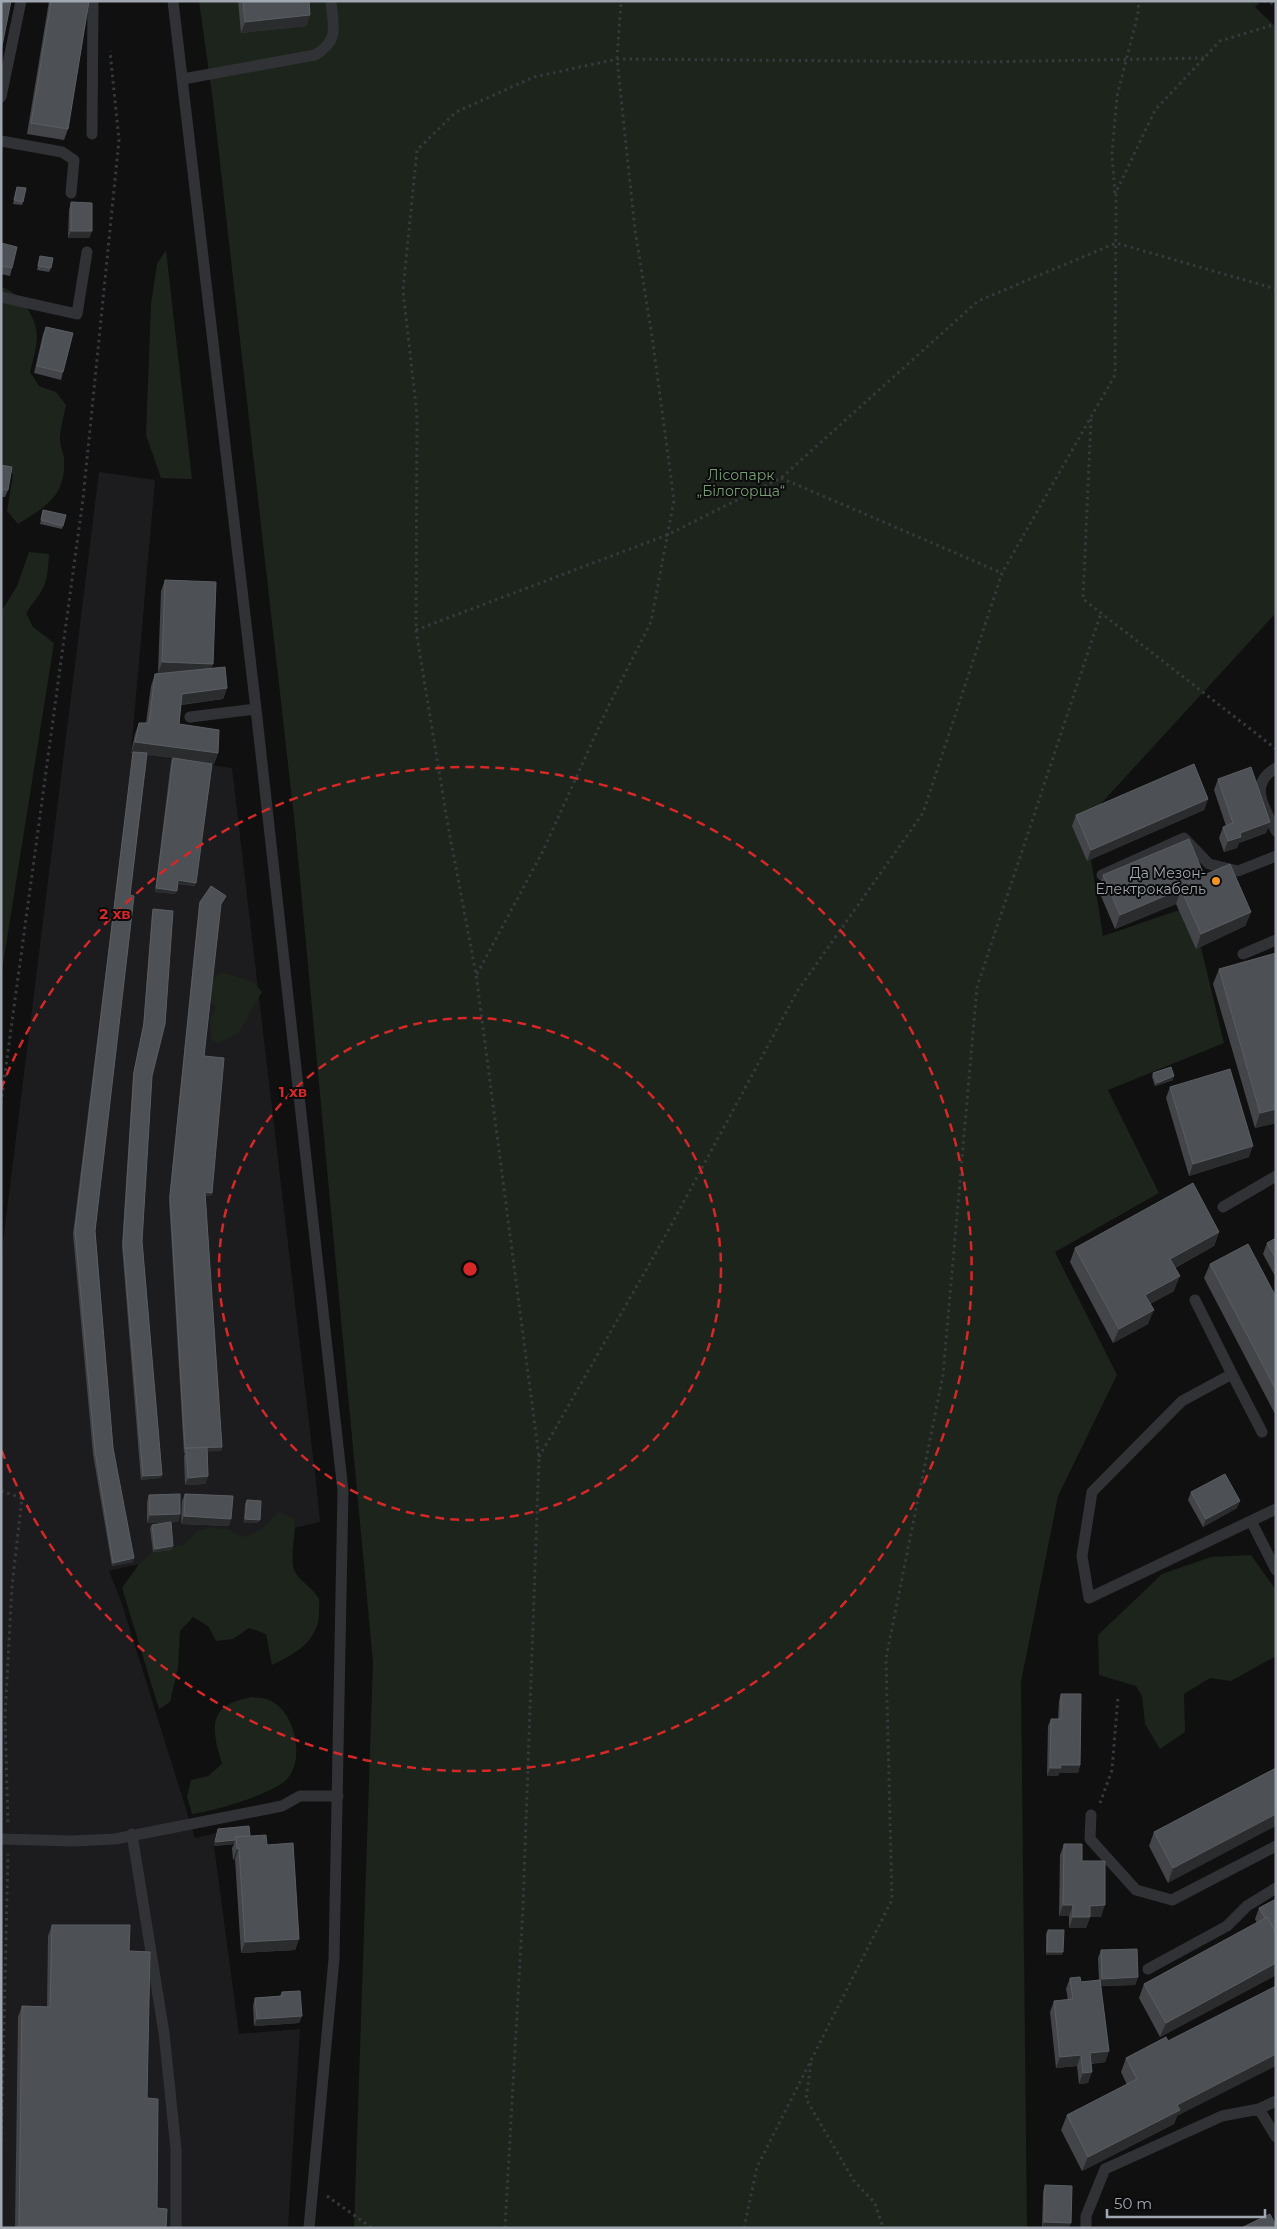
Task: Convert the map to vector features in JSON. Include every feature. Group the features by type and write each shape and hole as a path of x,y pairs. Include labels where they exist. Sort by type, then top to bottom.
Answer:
{"lane":[{"path":"1,97 20,1"},
{"path":"92,134 93,1"},
{"path":"173,1 256,709 343,1491 334,1959 309,2228"},
{"path":"183,79 315,55 328,47 333,37 331,1"},
{"path":"1,141 62,152 74,160 71,193"},
{"path":"1,297 76,314 87,252"},
{"path":"190,717 256,709"},
{"path":"1276,768 1265,774 1260,784 1260,796 1276,831"},
{"path":"1102,875 1184,838 1209,864 1238,872 1276,856"},
{"path":"1243,954 1276,940"},
{"path":"1223,1207 1276,1176"},
{"path":"1195,1300 1262,1432"},
{"path":"1232,1374 1182,1401 1092,1492 1082,1556 1089,1598 1276,1508"},
{"path":"1250,1521 1276,1570"},
{"path":"1,1839 73,1841 116,1839 132,1834 282,1806 300,1796 338,1796"},
{"path":"1091,1815 1090,1839 1136,1890 1172,1900 1276,1846"},
{"path":"132,1834 164,2033 176,2148 176,2228"},
{"path":"1148,1969 1227,1926 1247,1906 1276,1888"},
{"path":"1086,2228 1086,2216 1105,2169 1222,2116 1259,2109 1276,2100"},
{"path":"1259,2109 1276,2138"}],"path":[{"path":"476,974 544,851 608,707 651,622 674,500 652,336 635,230 617,59 620,1"},
{"path":"1116,202 1112,154 1117,96 1138,14 1139,1"},
{"path":"1264,1 1276,4"},
{"path":"539,1457 662,1242 798,990 923,813 1002,573 1116,375 1116,192 1156,110 1220,41 1276,24"},
{"path":"506,2228 523,1906 539,1457 476,974 447,820 416,630 417,415 403,290 417,150 456,112 534,77 617,59 983,62 1204,58"},
{"path":"416,630 667,535 781,478 978,302 1116,243 1276,289"},
{"path":"1091,417 1083,598 1276,749"},
{"path":"781,478 1002,573"},
{"path":"1,1103 83,499"},
{"path":"744,2228 757,2167 892,1900 886,1658 943,1375 977,987 1101,613"},
{"path":"1,1491 22,1498"},
{"path":"1091,1815 1101,1802 1112,1770 1118,1696"},
{"path":"811,2060 806,2099 854,2181 875,2203 883,2228"},
{"path":"313,2185 372,2228"}],"shaded area":[{"path":"99,472 155,480 131,753 232,768 316,1482 320,1522 109,1571 121,1601 195,1838 217,1833 214,1846 239,2034 300,2029 288,2228 1,2228 1,1258"}],"green space":[{"name":"Лісопарк „Білогорща“","path":"199,1 1261,1 1255,7 1276,27 1276,613 1085,821 1103,936 1191,906 1224,1043 1108,1090 1159,1193 1055,1252 1117,1375 1058,1496 1021,1682 1027,2228 354,2228 373,1662 295,826 213,101"},
{"path":"166,250 192,479 161,478 146,435 151,304 157,264"},
{"path":"1,287 20,299 34,321 37,340 30,372 39,386 56,392 66,405 60,436 64,459 62,483 58,492 45,506 18,524 7,511 13,475 7,466 1,464"},
{"path":"29,552 49,554 44,586 26,613 33,627 54,643 1,977 1,612 17,586"},
{"path":"222,972 253,982 262,992 239,1032 218,1044 211,1039 210,1019 216,1006 207,1000 204,987"},
{"path":"278,1512 295,1519 293,1567 298,1576 317,1595 319,1600 318,1620 311,1638 298,1651 272,1665 266,1634 249,1628 233,1639 216,1641 208,1626 193,1617 180,1631 178,1668 170,1702 159,1709 122,1588 139,1564 153,1552 184,1545 196,1532 210,1528 227,1529 244,1537 261,1530"},
{"path":"1251,1555 1276,1590 1276,1656 1231,1681 1210,1678 1184,1694 1185,1732 1160,1749 1145,1724 1142,1696 1136,1686 1099,1675 1098,1635 1162,1574 1211,1557"},
{"path":"252,1697 271,1701 280,1707 287,1716 295,1738 296,1751 291,1773 285,1781 267,1792 214,1810 192,1814 187,1797 191,1780 208,1776 222,1764 215,1729 216,1720 220,1712 237,1701"}],"building":[{"path":"1,1 11,1 1,51"},
{"path":"51,1 89,1 68,129 31,123"},
{"path":"243,1 309,1 310,15 245,22"},
{"path":"17,187 26,188 23,202 14,200"},
{"path":"71,202 92,203 92,231 71,231"},
{"path":"1,243 17,247 12,268 1,266"},
{"path":"40,256 53,258 51,268 38,266"},
{"path":"46,327 73,333 63,372 37,366"},
{"path":"1,465 12,467 8,490 1,489"},
{"path":"43,510 66,515 63,526 41,520"},
{"path":"165,580 216,582 213,664 162,662"},
{"path":"225,667 227,688 182,694 179,724 219,730 218,753 135,742 139,723 149,723 155,674"},
{"path":"133,752 147,753 130,895 134,896 95,1231 113,1448 134,1558 113,1563 95,1450 75,1230"},
{"path":"173,758 212,764 196,883 178,880 177,891 156,888"},
{"path":"1194,764 1208,799 1091,850 1076,815"},
{"path":"1251,767 1270,822 1240,833 1241,837 1228,841 1223,827 1233,823 1218,779"},
{"path":"1189,839 1204,875 1230,864 1251,912 1201,934 1181,889 1120,915 1103,875"},
{"path":"211,886 226,896 221,904 204,1056 224,1058 212,1193 205,1192 222,1447 185,1449 170,1196 200,902"},
{"path":"153,909 173,911 165,1024 152,1076 142,1241 162,1475 143,1476 123,1243 134,1072 144,1023"},
{"path":"1276,953 1276,1109 1260,1113 1219,969"},
{"path":"1171,1067 1174,1076 1157,1083 1153,1073"},
{"path":"1230,1069 1253,1146 1193,1164 1170,1087"},
{"path":"1193,1183 1219,1232 1170,1259 1180,1276 1145,1295 1154,1310 1119,1329 1075,1248"},
{"path":"1276,1238 1276,1259 1267,1243"},
{"path":"1248,1244 1276,1297 1276,1390 1210,1264"},
{"path":"207,1447 208,1476 188,1478 186,1448"},
{"path":"1225,1474 1240,1501 1206,1519 1191,1492"},
{"path":"180,1494 180,1514 150,1515 149,1495"},
{"path":"185,1494 233,1496 231,1519 184,1516"},
{"path":"247,1500 261,1501 260,1520 245,1519"},
{"path":"171,1522 173,1546 155,1549 152,1525"},
{"path":"1061,1694 1081,1694 1080,1765 1060,1765 1061,1768 1050,1768 1051,1719 1061,1719"},
{"path":"1276,1768 1276,1814 1173,1868 1154,1832"},
{"path":"249,1826 250,1836 215,1842 218,1829"},
{"path":"266,1835 267,1845 293,1843 299,1939 245,1942 239,1848 237,1849 236,1837"},
{"path":"1064,1844 1082,1844 1082,1861 1105,1861 1105,1905 1090,1906 1090,1917 1073,1917 1073,1905 1063,1905"},
{"path":"1276,1899 1276,1933 1267,1917 1265,1918 1259,1908"},
{"path":"1267,1917 1276,1933 1276,1963 1166,2023 1144,1984"},
{"path":"52,1925 130,1925 129,1951 150,1952 147,2098 158,2099 157,2208 167,2209 166,2228 19,2228 22,2006 50,2007"},
{"path":"1048,1930 1064,1930 1063,1952 1047,1952"},
{"path":"1137,1949 1138,1977 1102,1979 1101,1950"},
{"path":"1080,1977 1081,1982 1100,1980 1109,2051 1090,2053 1092,2072 1083,2073 1081,2055 1060,2057 1054,2001 1073,1999 1070,1978"},
{"path":"1276,1986 1276,2054 1177,2105 1180,2110 1088,2157 1067,2115 1137,2079 1126,2058 1166,2037 1168,2041"},
{"path":"300,1991 302,2016 257,2019 255,1998 282,1996 282,1992"},
{"path":"1045,2185 1072,2186 1071,2223 1044,2222"},
{"path":"1270,2214 1276,2228 1241,2228"}],"place":[{"name":"Да Мезон- Електрокабель","path":"1216,881"}]}
